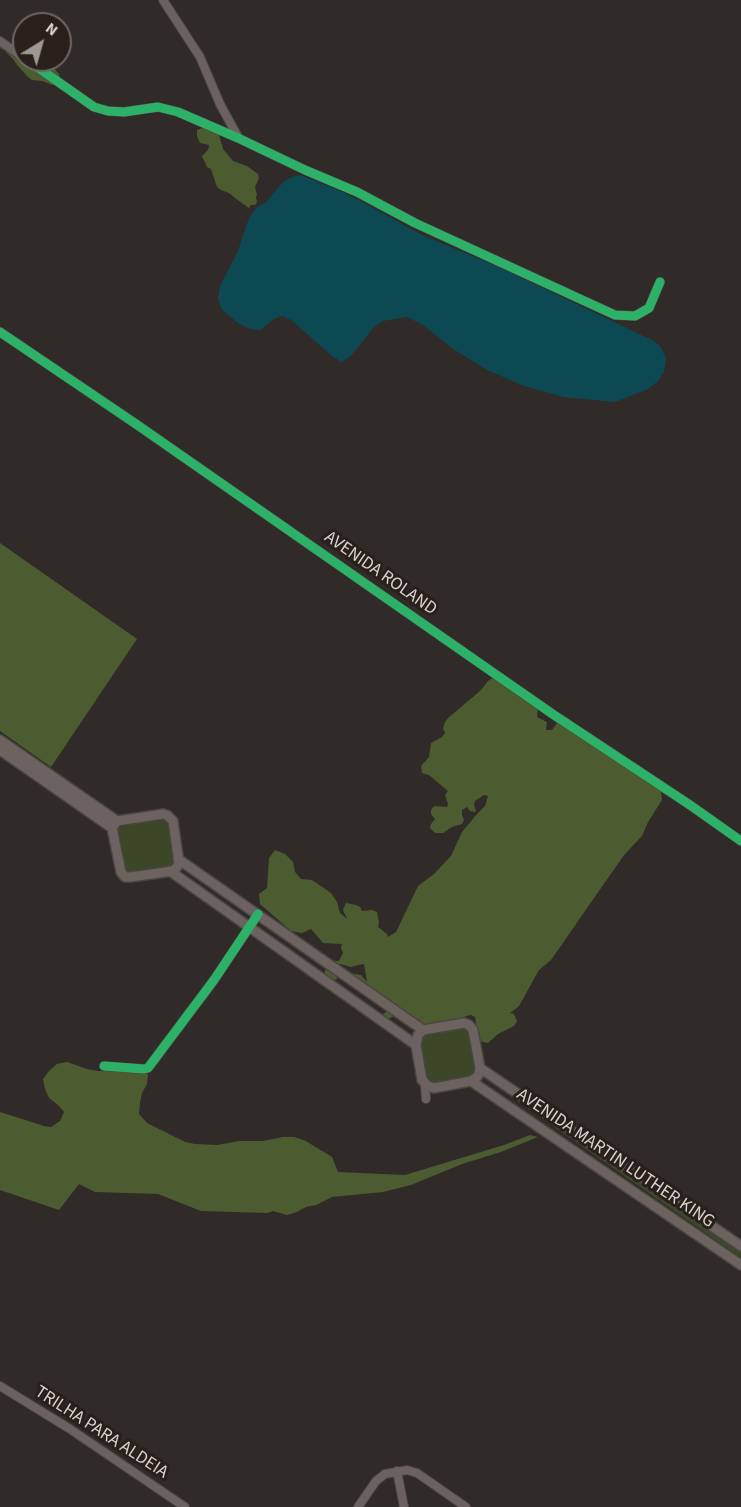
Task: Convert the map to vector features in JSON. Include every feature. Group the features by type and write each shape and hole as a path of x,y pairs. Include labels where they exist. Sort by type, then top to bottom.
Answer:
{"main road":[{"path":"0,740 114,824 121,872 125,877 170,872 177,867 179,863 173,821 167,815 114,824 0,750"},
{"path":"178,859 423,1030"},
{"path":"170,872 416,1045"},
{"path":"334,986 343,974"},
{"path":"464,1023 469,1025 473,1030 480,1068 477,1077 471,1081 434,1088 425,1084 422,1080 416,1045 418,1035 423,1030 464,1023"},
{"name":"AVENIDA MARTIN LUTHER KING","path":"480,1068 741,1246"},
{"name":"AVENIDA MARTIN LUTHER KING","path":"471,1081 741,1266"}],"street":[{"path":"163,0 200,57 217,98 238,138"},
{"path":"44,72 94,107 124,112 158,107 178,112 305,171 357,192 415,223 615,315 635,316 649,308 660,282"},
{"name":"AVENIDA ROLAND","path":"0,332 554,715 741,841"},
{"path":"104,1066 148,1068 214,980 258,914"},
{"path":"425,1084 426,1099"},
{"name":"TRILHA PARA ALDEIA","path":"0,1386 70,1429 185,1507"},
{"path":"358,1507 376,1481 385,1474 407,1470 417,1473 466,1507"},
{"path":"397,1471 404,1507"}],"green space":[{"path":"0,36 12,45 12,58 5,51 0,48"},
{"path":"23,72 57,72 60,79 52,85 28,77"},
{"path":"203,128 219,135 223,149 233,161 247,166 258,174 255,205 249,208 217,187 211,169 207,167 202,156 208,150 209,145 200,143 197,136 197,130"},
{"path":"0,543 137,639 51,767 0,731"},
{"path":"494,677 538,708 537,717 547,722 546,730 552,730 558,722 650,781 661,791 662,800 642,836 624,855 551,960 539,970 519,1006 510,1013 514,1014 517,1021 514,1026 498,1034 488,1043 479,1041 475,1017 471,1015 423,1028 397,1015 386,1018 382,1015 390,1009 349,973 361,975 367,982 364,964 351,967 340,964 337,968 337,979 331,981 323,976 327,960 339,961 343,953 342,944 323,943 311,929 302,933 291,931 260,904 259,894 267,888 269,858 275,850 285,854 293,862 295,872 301,879 312,880 331,893 340,913 347,919 343,910 346,903 360,907 362,911 377,912 378,927 388,937 396,932 418,886 434,874 451,856 462,832 485,806 488,796 484,795 475,801 476,812 470,811 467,807 462,810 464,820 462,824 443,833 435,833 430,828 435,819 431,811 435,806 447,807 445,795 448,791 429,775 422,773 421,766 429,757 431,743 445,733 443,728 448,718"},
{"path":"164,818 169,822 174,862 170,866 130,874 126,870 118,830 125,825"},
{"path":"461,1028 468,1032 476,1070 474,1076 434,1083 429,1081 420,1040 424,1034"},
{"path":"67,1062 98,1071 139,1070 148,1074 139,1114 147,1123 185,1142 217,1145 294,1137 304,1140 332,1157 338,1172 405,1175 530,1135 538,1137 411,1185 383,1192 332,1197 287,1215 273,1211 267,1213 201,1211 158,1194 95,1192 79,1184 59,1210 0,1190 0,1112 44,1126 51,1127 60,1121 64,1112 49,1098 43,1079 57,1064"},
{"path":"489,1075 741,1251 741,1258 486,1079"}],"water":[{"path":"300,175 341,191 420,234 501,268 654,341 660,346 666,358 664,372 648,389 615,402 563,397 524,386 487,370 453,349 423,325 407,317 383,321 374,327 350,357 341,362 291,320 282,316 260,330 250,329 238,323 222,310 218,299 220,286 238,251 249,218 256,208 266,202 283,182"}],"cycle path":[{"path":"44,72 94,107 124,112 158,107 178,112 357,192 415,223 615,315 635,316 649,308 660,282"},
{"path":"0,332 554,715 741,841"},
{"path":"104,1066 148,1068 214,980 258,914"}]}
